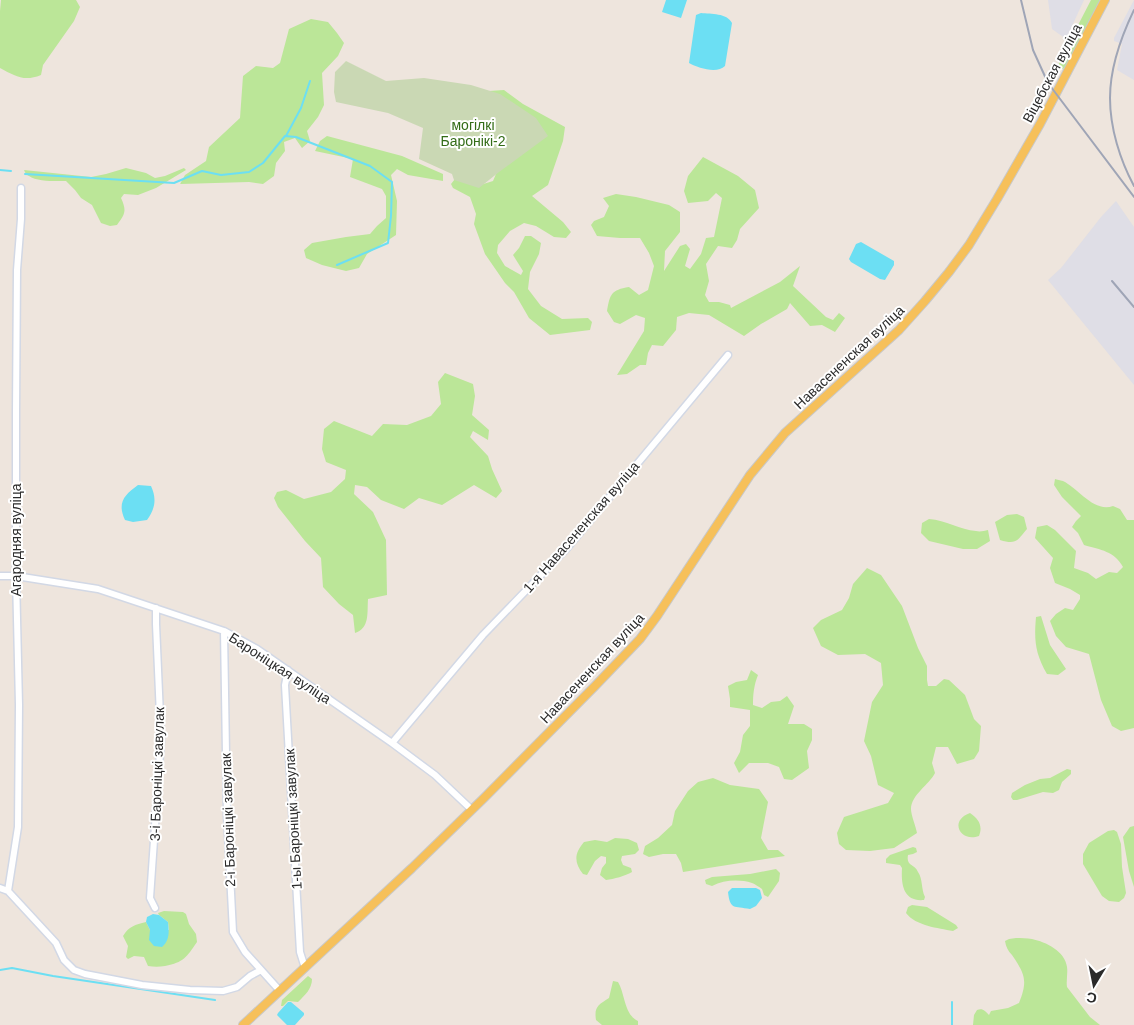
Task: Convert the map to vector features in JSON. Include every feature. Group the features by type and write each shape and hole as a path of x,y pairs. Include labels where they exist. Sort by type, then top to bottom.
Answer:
{"main road":[{"name":"Віцебская вуліца","path":"969,245 1021,158 1078,54 1105,0"},
{"name":"Навасененская вуліца","path":"242,1025 472,810 640,639 750,475 785,433 899,330 949,272 969,245"}],"street":[{"name":"Агародняя вуліца","path":"8,891 18,827 19,705 16,576 17,270 21,219 21,188"},
{"name":"1-я Навасененская вуліца","path":"392,743 483,635 567,548 728,354"},
{"name":"Бароніцкая вуліца","path":"0,576 16,576 98,589 224,632 257,649 392,743 435,775 472,810"},
{"name":"3-і Бароніцкі завулак","path":"156,608 161,739 150,898 156,908"},
{"name":"2-і Бароніцкі завулак","path":"224,632 227,815 233,932 245,952 280,991"},
{"name":"1-ы Бароніцкі завулак","path":"288,670 285,685 300,952 305,968"},
{"path":"0,888 8,891 56,943 64,960 74,970 84,974 142,985 223,991 237,987 261,970"}],"shaded area":[{"path":"1048,0 1084,0 1066,39 1052,29"},
{"path":"1134,0 1134,80 1117,70 1122,44 1114,41 1114,38"},
{"path":"1116,201 1134,227 1134,385 1048,280 1061,268"}],"green space":[{"path":"1,0 76,0 80,7 74,21 43,65 41,75 25,78 15,76 0,68"},
{"path":"1091,0 1101,0 1066,68 1059,68 1059,62"},
{"path":"311,19 328,22 344,43 338,56 322,73 324,105 318,117 307,131 310,141 302,148 295,138 284,142 285,151 276,163 274,176 263,184 249,182 180,184 185,175 206,161 209,147 240,118 243,76 256,66 273,68 280,63 289,29"},
{"name":"могілкі Баронікі-2","path":"346,61 386,81 424,78 471,85 500,94 536,118 548,136 479,188 454,180 452,174 419,159 423,128 388,113 336,102 334,92 335,72"},
{"path":"504,90 523,104 565,127 563,141 548,185 532,196 563,222 571,232 566,238 554,237 536,226 524,223 510,231 498,245 497,253 505,266 521,275 523,271 513,255 525,236 531,236 541,243 539,254 530,272 528,289 541,306 562,319 588,318 592,322 590,330 550,335 529,318 514,292 505,283 485,254 474,224 476,214 470,197 453,188 451,184 455,179 477,186 493,181 504,155 474,92"},
{"path":"327,136 402,156 443,174 443,181 408,175 397,169 391,175 397,201 396,235 367,254 359,268 346,271 322,265 306,258 304,250 312,243 370,234 386,218 386,196 382,189 350,177 353,159 315,151 320,141"},
{"path":"703,157 738,176 755,190 759,208 740,229 737,240 732,248 718,246 706,264 709,281 705,295 709,302 730,305 731,308 780,282 800,266 793,286 826,317 833,320 839,313 845,318 835,332 822,325 810,326 790,303 787,309 744,336 709,315 689,313 677,317 676,330 663,346 652,345 648,353 646,365 640,365 627,374 617,375 644,331 645,318 636,315 620,324 614,322 607,311 609,300 615,291 623,288 629,287 639,295 648,290 654,266 640,238 597,236 591,225 594,221 604,217 609,206 603,198 616,194 669,205 680,212 680,232 665,251 664,271 680,246 686,244 690,249 685,266 690,269 701,254 706,238 714,237 722,198 716,193 708,201 688,203 684,191 688,176"},
{"path":"126,168 146,173 155,178 184,168 186,170 156,188 138,195 124,194 121,198 124,206 123,215 117,225 110,226 101,223 92,205 81,198 66,181 47,181 33,178 27,175 24,170 91,177"},
{"path":"445,373 473,384 475,396 472,415 489,430 488,440 473,431 470,437 488,456 502,491 496,498 474,485 442,505 419,498 404,509 381,500 367,487 355,485 354,494 373,512 386,540 387,595 368,599 365,624 360,631 355,633 353,615 339,604 323,587 321,558 278,507 274,498 277,492 286,490 304,499 331,492 345,479 346,470 326,462 322,449 324,429 334,421 372,436 383,424 407,425 431,416 441,404 438,382"},
{"path":"1055,479 1069,484 1093,503 1099,506 1113,506 1120,509 1127,520 1134,520 1134,728 1121,731 1112,726 1101,700 1089,654 1066,647 1056,636 1050,621 1065,608 1073,610 1080,599 1080,595 1055,583 1050,568 1053,558 1035,538 1037,527 1047,525 1055,530 1076,551 1074,568 1088,573 1096,579 1109,572 1117,573 1123,567 1111,554 1084,545 1078,533 1072,527 1081,516 1062,497 1054,485"},
{"path":"1017,514 1024,517 1027,529 1016,541 1000,540 995,522 1007,515"},
{"path":"929,519 964,529 988,530 990,541 977,549 963,549 929,541 921,533 922,523"},
{"path":"867,568 881,575 902,606 927,666 928,686 936,686 944,679 949,680 965,695 974,719 981,726 979,751 974,759 957,764 948,747 936,747 932,763 935,773 912,804 911,812 917,833 894,848 870,851 846,850 839,844 837,833 844,817 888,803 894,793 878,785 871,756 864,741 872,702 883,685 881,663 865,654 838,655 821,646 813,628 821,620 842,610 849,598 853,584"},
{"path":"1041,616 1050,645 1066,669 1058,675 1047,674 1038,653 1035,640 1036,617"},
{"path":"751,670 758,675 753,705 762,708 771,702 780,701 787,696 794,706 788,724 804,724 812,729 812,740 807,751 809,768 792,780 784,779 779,767 768,763 749,763 739,773 734,763 740,752 743,735 750,726 750,710 730,707 728,686 747,680"},
{"path":"1067,769 1071,770 1071,774 1062,782 1059,790 1053,793 1043,792 1017,800 1013,800 1011,797 1012,793 1025,785 1040,779 1050,778"},
{"path":"713,778 730,785 759,789 768,802 761,838 768,850 778,850 785,856 683,872 676,854 649,857 643,854 645,846 658,838 672,825 675,811 688,791 698,782"},
{"path":"970,813 979,823 981,829 979,836 967,836 959,830 960,821"},
{"path":"1134,826 1134,887 1123,837 1130,827"},
{"path":"1114,830 1117,832 1121,844 1126,893 1119,902 1109,901 1102,896 1083,864 1083,854 1089,843 1108,831"},
{"path":"615,838 628,839 637,843 639,850 635,854 622,856 621,860 623,865 631,868 632,872 606,880 600,875 606,863 606,857 601,856 595,861 587,875 583,874 576,858 578,850 584,842 595,840 607,842"},
{"path":"913,847 916,848 917,852 908,855 908,861 920,875 924,900 912,898 905,891 900,865 886,863 886,859 890,855"},
{"path":"776,869 780,873 779,881 768,897 764,895 762,889 752,883 732,881 721,882 712,886 706,884 705,880 712,877 750,874"},
{"path":"912,905 927,907 958,928 953,931 928,926 915,921 906,913 908,907"},
{"path":"164,911 183,912 186,914 189,924 196,934 197,942 190,952 181,961 156,967 148,966 144,957 134,956 128,959 126,957 128,946 123,936 125,933 133,926 146,922 150,930 169,930 168,922 158,913"},
{"path":"1016,938 1037,940 1054,948 1063,956 1067,967 1067,987 1090,1017 1100,1025 973,1025 974,1015 979,1009 989,1015 991,1011 1008,1008 1019,1003 1024,989 1024,978 1020,967 1007,949 1005,941"},
{"path":"308,976 312,979 312,983 306,994 298,1002 288,1001 281,1006 282,1000"},
{"path":"613,981 618,982 627,1009 633,1018 638,1021 638,1025 602,1025 596,1020 596,1009 609,998"}],"water":[{"path":"666,0 687,0 681,18 662,12"},
{"path":"701,13 723,16 732,23 725,66 717,70 697,67 689,63 696,15"},
{"path":"861,242 894,261 894,265 885,280 880,279 849,259 856,244"},
{"path":"138,485 151,486 154,495 152,512 147,520 133,522 125,520 122,509 123,500"},
{"path":"732,888 756,888 760,890 762,898 756,906 750,909 734,906 730,902 728,892"},
{"path":"153,914 159,915 168,922 168,938 162,947 154,946 149,940 150,930 146,922 147,917"},
{"path":"288,1002 291,1002 304,1013 295,1025 287,1025 277,1015"}],"waterway":[{"path":"286,136 301,108 310,81"},
{"path":"25,174 174,183 202,171 221,175 249,172 263,163 285,136 296,137 370,166 392,182 388,243 337,265"},
{"path":"0,170 11,171"},
{"path":"0,970 12,968 53,976 215,1000"},
{"path":"952,1002 952,1025"}],"railway":[{"path":"1021,0 1033,50 1048,83 1134,197"},
{"path":"1134,10 1117,53 1110,87 1110,109 1117,144 1124,166 1134,186"},
{"path":"1112,281 1134,307"}]}
